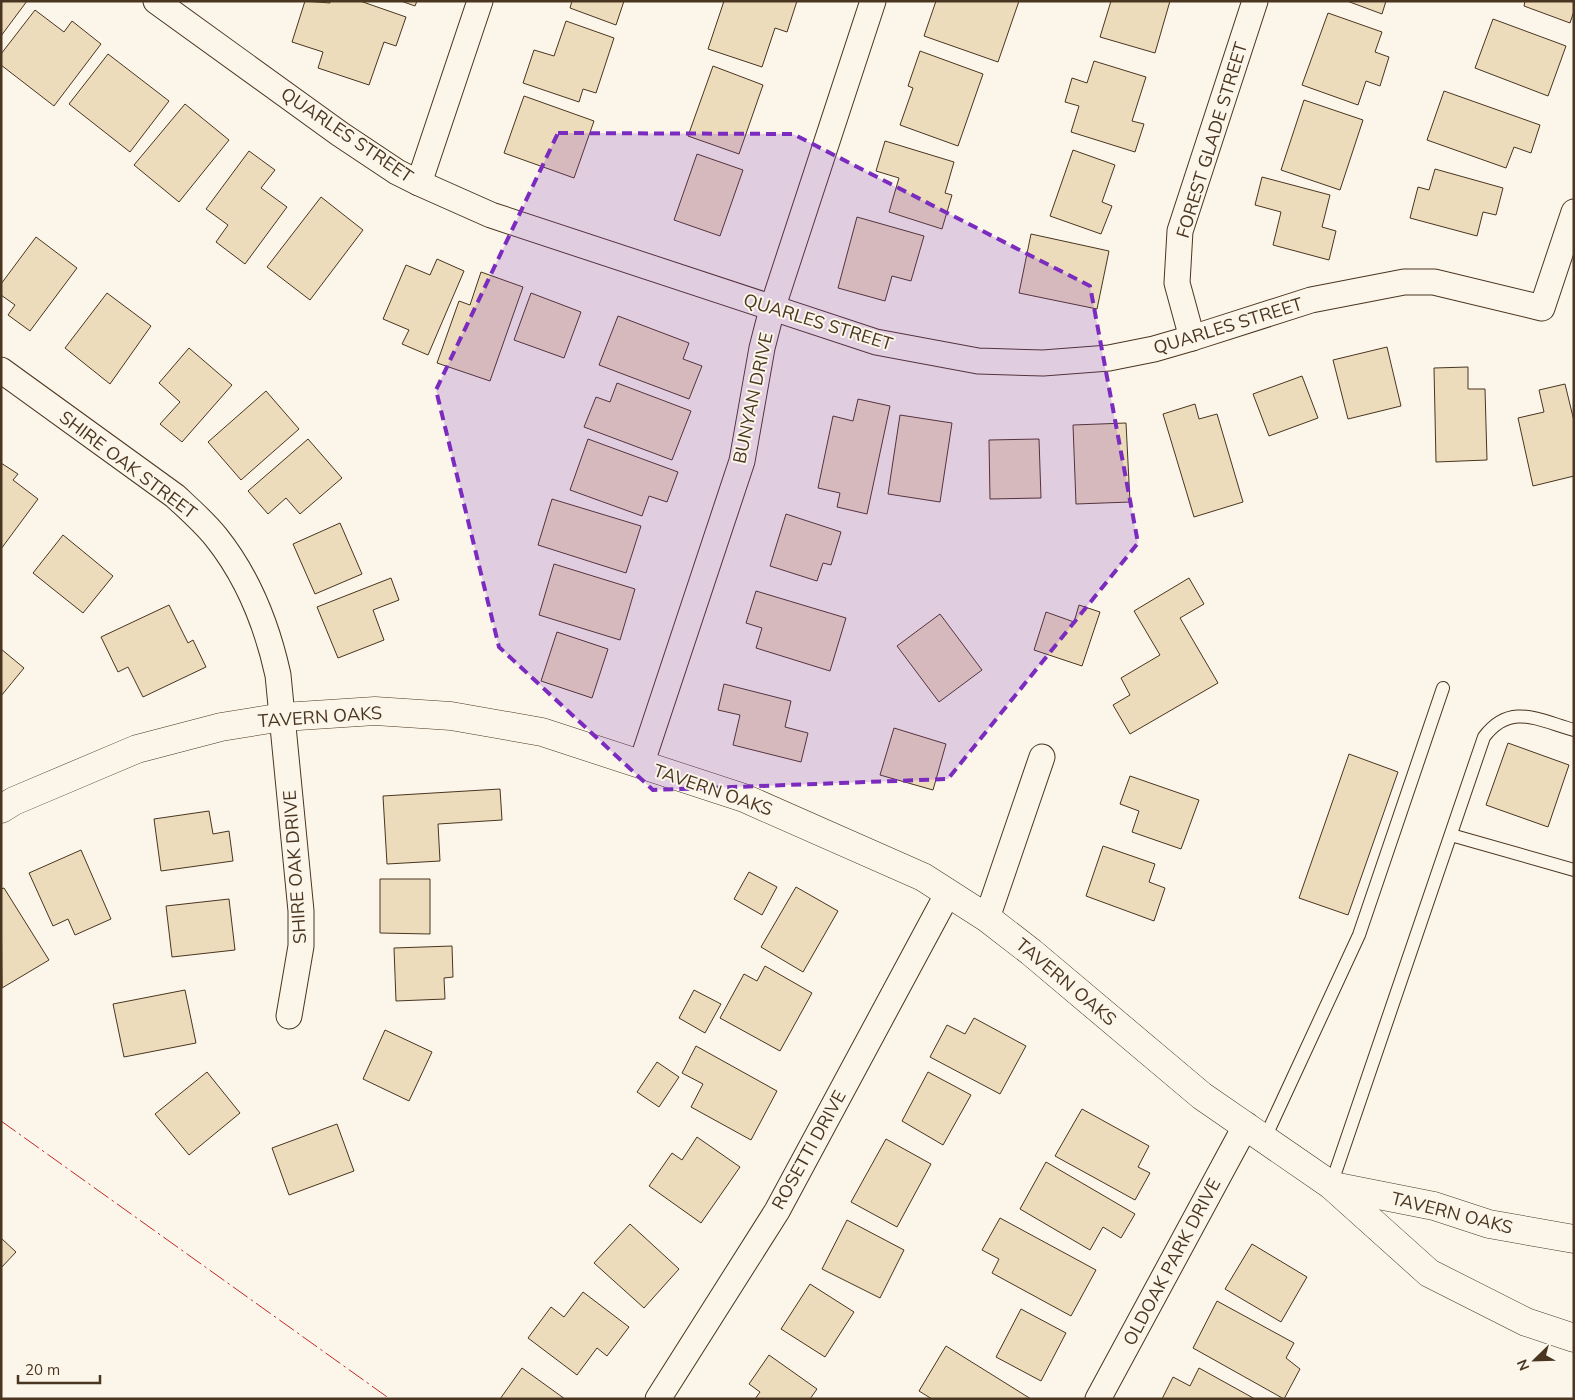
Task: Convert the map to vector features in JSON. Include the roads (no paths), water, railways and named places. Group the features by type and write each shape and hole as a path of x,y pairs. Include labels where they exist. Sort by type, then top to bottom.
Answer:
{"street":[{"name":"QUARLES STREET","path":"156,1 340,134 397,172 491,216 876,342 978,361 1043,363 1109,358 1154,350 1311,300 1404,282 1434,282 1542,308 1574,212"},
{"path":"419,183 480,1"},
{"name":"BUNYAN DRIVE","path":"641,765 742,461 762,348 772,309 873,1"},
{"name":"FOREST GLADE STREET","path":"1192,338 1178,283 1180,231 1255,1"},
{"name":"SHIRE OAK STREET","path":"1,370 175,496 216,536 232,560 261,614 271,644 278,675 283,717"},
{"name":"TAVERN OAKS","path":"1,809 14,801 138,748 221,727 283,717 375,711 450,716 542,732 744,798 923,877 988,918 1202,1096 1331,1185 1429,1273 1526,1322 1574,1338"},
{"name":"SHIRE OAK DRIVE","path":"283,717 302,912 301,946 289,1016"},
{"path":"988,918 1042,758"},
{"name":"ROSETTI DRIVE","path":"658,1399 777,1210 948,893"},
{"name":"OLDOAK PARK DRIVE","path":"1098,1399 1255,1132"},
{"name":"TAVERN OAKS","path":"1331,1185 1434,1206 1489,1224 1574,1239"}],"lane":[{"path":"1255,1132 1359,935 1443,688"},
{"path":"1331,1185 1484,737 1492,726 1505,717 1520,715 1574,730"},
{"path":"1451,835 1574,870"}]}
